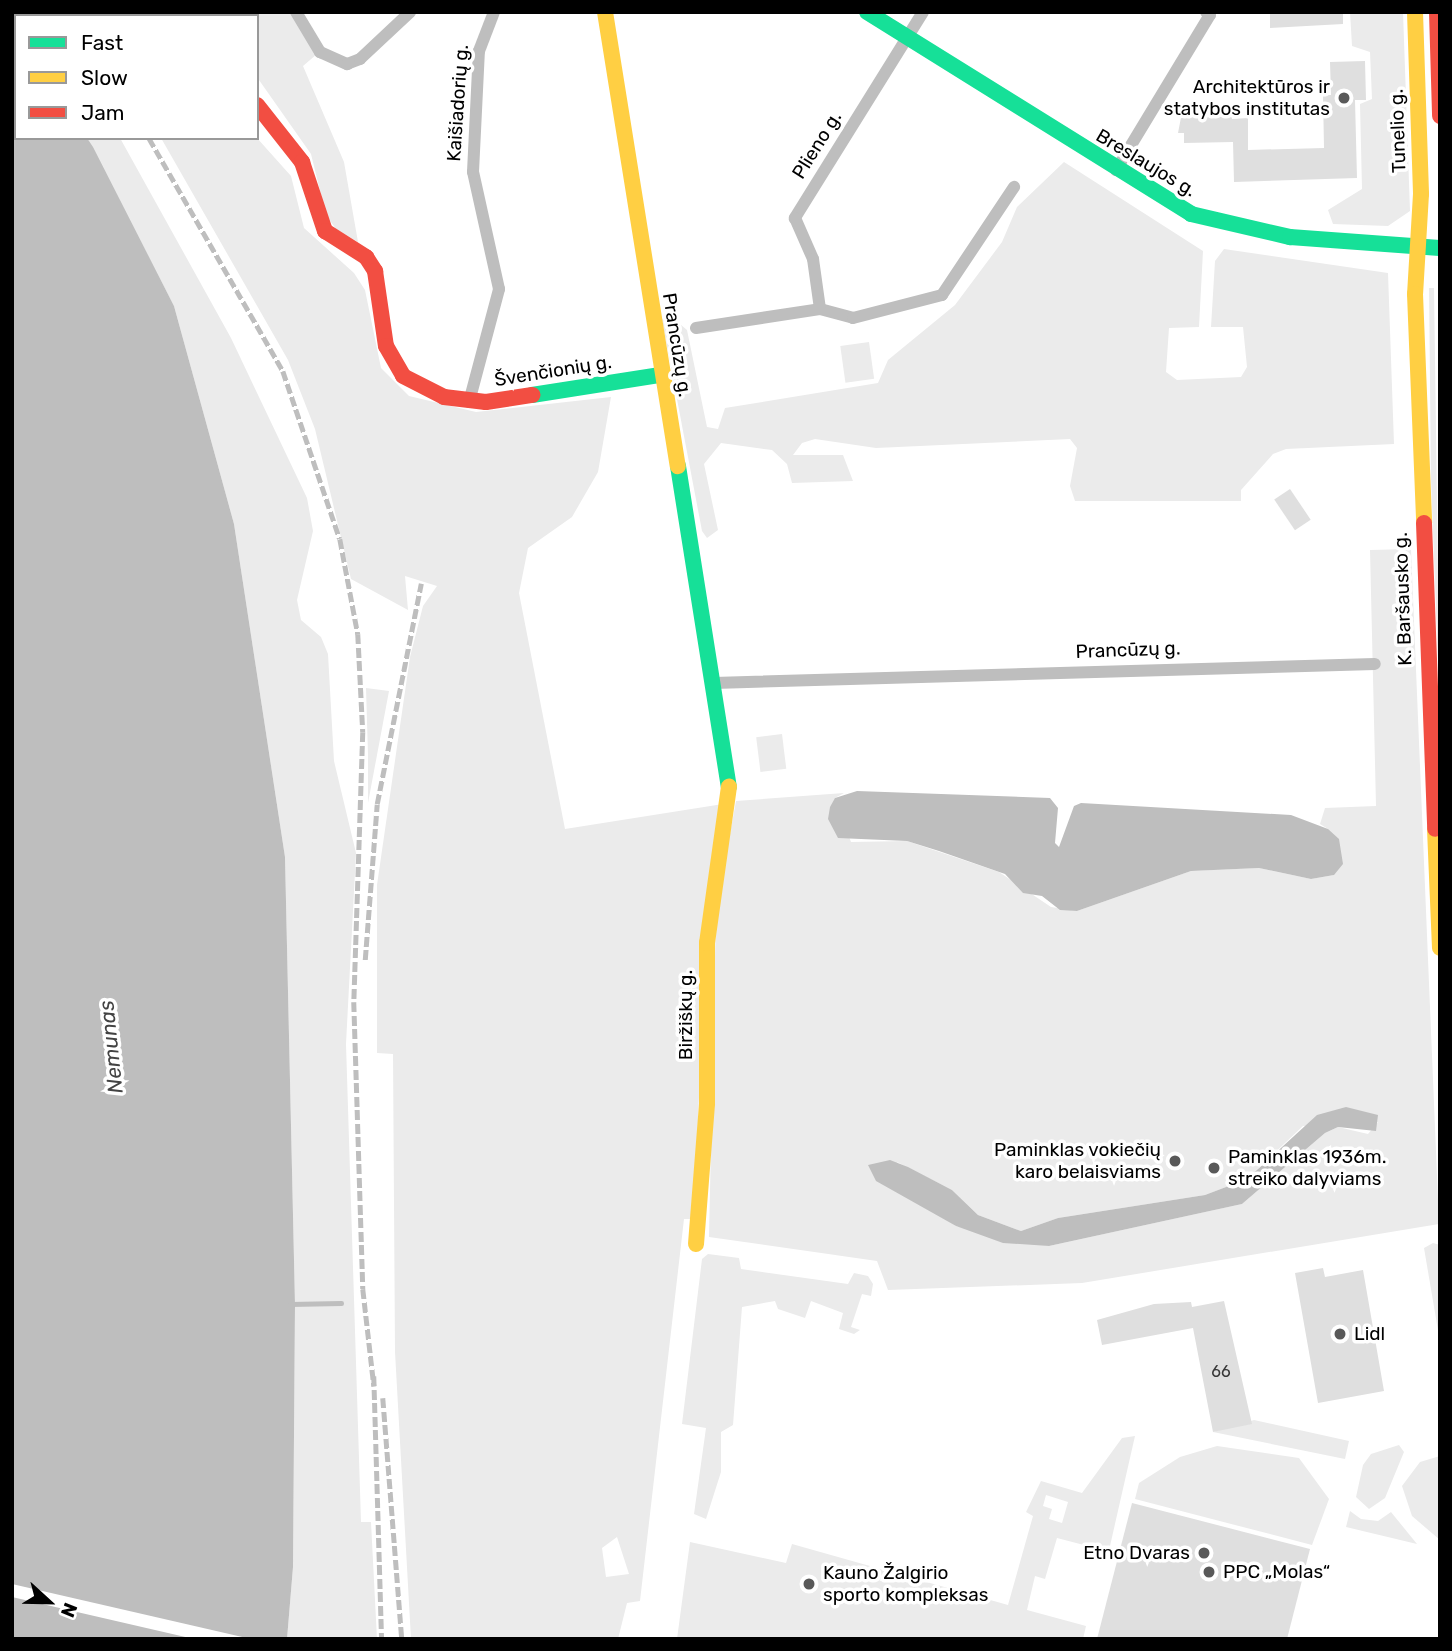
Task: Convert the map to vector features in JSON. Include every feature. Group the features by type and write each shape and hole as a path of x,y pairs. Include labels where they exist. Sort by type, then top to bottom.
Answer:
{"street":[{"path":"296,12 320,52 347,64 360,59 410,12"},
{"name":"Kaišiadorių g.","path":"469,402 499,289 472,172 479,51 494,12"},
{"name":"Prancūzų g.","path":"606,12 660,375 714,683 729,788"},
{"name":"Breslaujos g.","path":"867,12 1116,170 1216,223 1290,237 1418,249 1440,248"},
{"name":"Plieno g.","path":"820,309 813,259 795,218 923,12"},
{"path":"1116,170 1210,15 1206,12"},
{"name":"Tunelio g.","path":"1415,12 1418,249"},
{"path":"1437,12 1440,116"},
{"name":"Švenčionių g.","path":"259,108 302,162 325,231 366,257 375,271 393,365 428,391 469,402 552,395 660,375"},
{"path":"695,328 820,309 853,318 942,295 1014,187"},
{"name":"K. Baršausko g.","path":"1418,249 1422,536 1440,948"},
{"name":"Prancūzų g.","path":"714,683 1375,664"},
{"name":"Biržiškų g.","path":"696,1244 707,1103 707,943 729,788"}],"shaded area":[{"path":"227,12 291,12 317,54 303,66 344,162 358,242 336,229 326,215 311,154 259,80 259,14"},
{"path":"1350,12 1403,12 1410,211 1388,226 1333,224 1328,210 1362,189 1360,104 1372,99 1370,52 1352,46"},
{"path":"88,140 121,140 231,338 307,498 313,531 297,600 301,620 321,637 328,654 334,761 356,853 346,1044 361,1522 371,1522 377,1639 287,1639 293,1567 295,1304 285,857 234,524 174,306"},
{"path":"162,140 259,140 291,176 304,228 354,273 365,290 381,368 409,396 476,412 611,397 598,472 572,517 528,548 519,593 565,829 723,804 700,1072 694,1219 684,1219 640,1601 627,1603 618,1639 411,1639 395,1352 393,1054 377,1053 377,885 410,657 423,606 437,586 405,576 408,610 351,579 315,429 288,360","holes":["617,1537 629,1574 606,1577 602,1548"]},
{"path":"1064,162 1203,251 1199,327 1169,328 1166,372 1177,380 1241,377 1247,367 1243,327 1211,327 1215,261 1224,249 1388,273 1394,444 1286,449 1273,454 1241,490 1241,501 1075,501 1070,486 1077,448 1070,439 876,448 815,439 802,443 793,455 843,455 853,481 792,483 787,464 772,450 721,443 704,464 718,530 707,538 702,531 662,320 667,313 687,330 707,427 718,429 725,408 878,383 888,360 955,305 1002,242 1017,207"},
{"path":"1429,288 1434,288 1440,716 1431,479"},
{"path":"869,342 874,379 845,383 840,346"},
{"path":"1411,549 1439,1224 1082,1283 888,1290 877,1261 709,1237 716,910 736,801 844,793 835,798 851,842 907,841 999,872 1051,907 1077,911 1191,871 1259,868 1311,879 1334,875 1328,829 1320,824 1325,808 1376,806 1370,550","holes":["1378,1122 1368,1134 1338,1127 1325,1133 1242,1204 1049,1246 956,1226 926,1206 897,1162 952,1190 978,1215 1021,1231 1058,1218 1205,1195 1247,1179 1303,1126"]},
{"path":"366,688 389,691 368,803 368,755"},
{"path":"782,734 786,769 760,772 756,737"},
{"path":"1433,1243 1440,1245 1440,1342 1424,1248"},
{"path":"708,1254 739,1258 741,1269 848,1284 854,1273 868,1276 873,1284 871,1296 862,1294 851,1327 860,1330 854,1334 839,1329 843,1313 811,1301 805,1318 778,1309 775,1301 742,1307 733,1425 721,1432 721,1472 706,1519 694,1514 706,1428 682,1424 702,1259"},
{"path":"1254,1420 1349,1441 1345,1459 1213,1432"},
{"name":"Kauno Žalgirio sporto kompleksas","path":"1135,1436 1110,1546 1103,1550 1057,1538 1045,1579 1035,1576 1027,1610 1086,1626 1083,1639 677,1639 690,1542 786,1563 792,1544 1008,1605 1033,1516 1026,1512 1041,1481 1082,1493 1122,1438","holes":["1046,1495 1068,1502 1062,1523 1049,1519 1052,1509 1043,1506"]},
{"path":"1399,1445 1404,1452 1385,1498 1369,1509 1356,1497 1363,1465 1371,1454"},
{"path":"1217,1446 1299,1458 1329,1499 1312,1545 1135,1499 1139,1483 1180,1457"},
{"path":"1440,1456 1440,1540 1412,1516 1402,1486 1420,1462"},
{"path":"1350,1511 1361,1519 1378,1521 1391,1512 1417,1544 1346,1527"}],"water":[{"name":"Nemunas","path":"12,35 14,140 88,140 93,147 174,306 234,524 285,857 295,1304 293,1567 287,1639 12,1639"},
{"path":"857,791 1050,798 1058,808 1055,843 1059,847 1074,806 1081,803 1291,815 1328,829 1339,839 1343,864 1334,875 1311,879 1259,868 1191,871 1077,911 1060,910 1042,896 1023,893 1005,874 939,851 907,841 838,838 828,819 830,807 835,798"},
{"path":"1346,1107 1378,1115 1376,1131 1338,1127 1325,1133 1242,1204 1049,1246 1003,1243 956,1226 876,1181 868,1165 890,1160 908,1167 952,1190 978,1215 1021,1231 1058,1218 1205,1195 1247,1179 1317,1115"}],"pier":[{"path":"12,1584 251,1639 194,1639 12,1597"}],"building":[{"path":"1270,12 1343,12 1343,24 1270,28"},
{"name":"Architektūros ir statybos institutas","path":"1365,61 1366,100 1355,100 1357,178 1234,182 1233,142 1184,143 1184,133 1178,133 1183,107 1232,106 1232,119 1248,118 1248,150 1324,148 1323,95 1331,95 1330,62"},
{"path":"1290,489 1311,520 1295,530 1274,500"},
{"name":"Lidl","path":"1323,1268 1325,1277 1363,1270 1384,1391 1318,1403 1295,1273"},
{"path":"1224,1301 1252,1424 1213,1432 1193,1328 1102,1345 1097,1320 1154,1304 1191,1302 1192,1307"},
{"name":"PPC „Molas“","path":"1132,1503 1310,1549 1287,1639 1097,1639"}],"waterway":[{"path":"290,1304 341,1303"}],"railway":[{"path":"150,140 283,371 340,539 358,634 363,732 354,1002 363,1289 374,1386"},
{"path":"365,960 377,804 421,583"},
{"path":"374,1376 382,1639"},
{"path":"383,1398 402,1639"}],"traffic: fast":[{"path":"867,12 1191,214 1290,237 1440,248"},
{"path":"532,395 660,375"},
{"path":"678,466 729,787"}],"traffic: slow":[{"path":"605,12 678,466"},
{"path":"1415,12 1421,194 1415,294 1424,523"},
{"path":"696,1244 707,1103 707,943 729,787"},
{"path":"1435,829 1440,948"}],"traffic: jam":[{"path":"1437,12 1440,116"},
{"path":"259,108 302,162 325,231 366,257 375,271 386,346 403,376 444,397 486,402 532,395"},
{"path":"1424,523 1435,829"}],"place":[{"name":"Architektūros ir statybos institutas","path":"1344,98"},
{"name":"Paminklas vokiečių karo belaisviams","path":"1175,1161"},
{"name":"Paminklas 1936m. streiko dalyviams","path":"1214,1168"},
{"name":"Lidl","path":"1340,1334"},
{"name":"Etno Dvaras","path":"1204,1553"},
{"name":"PPC „Molas“","path":"1209,1572"},
{"name":"Kauno Žalgirio sporto kompleksas","path":"809,1584"}]}
